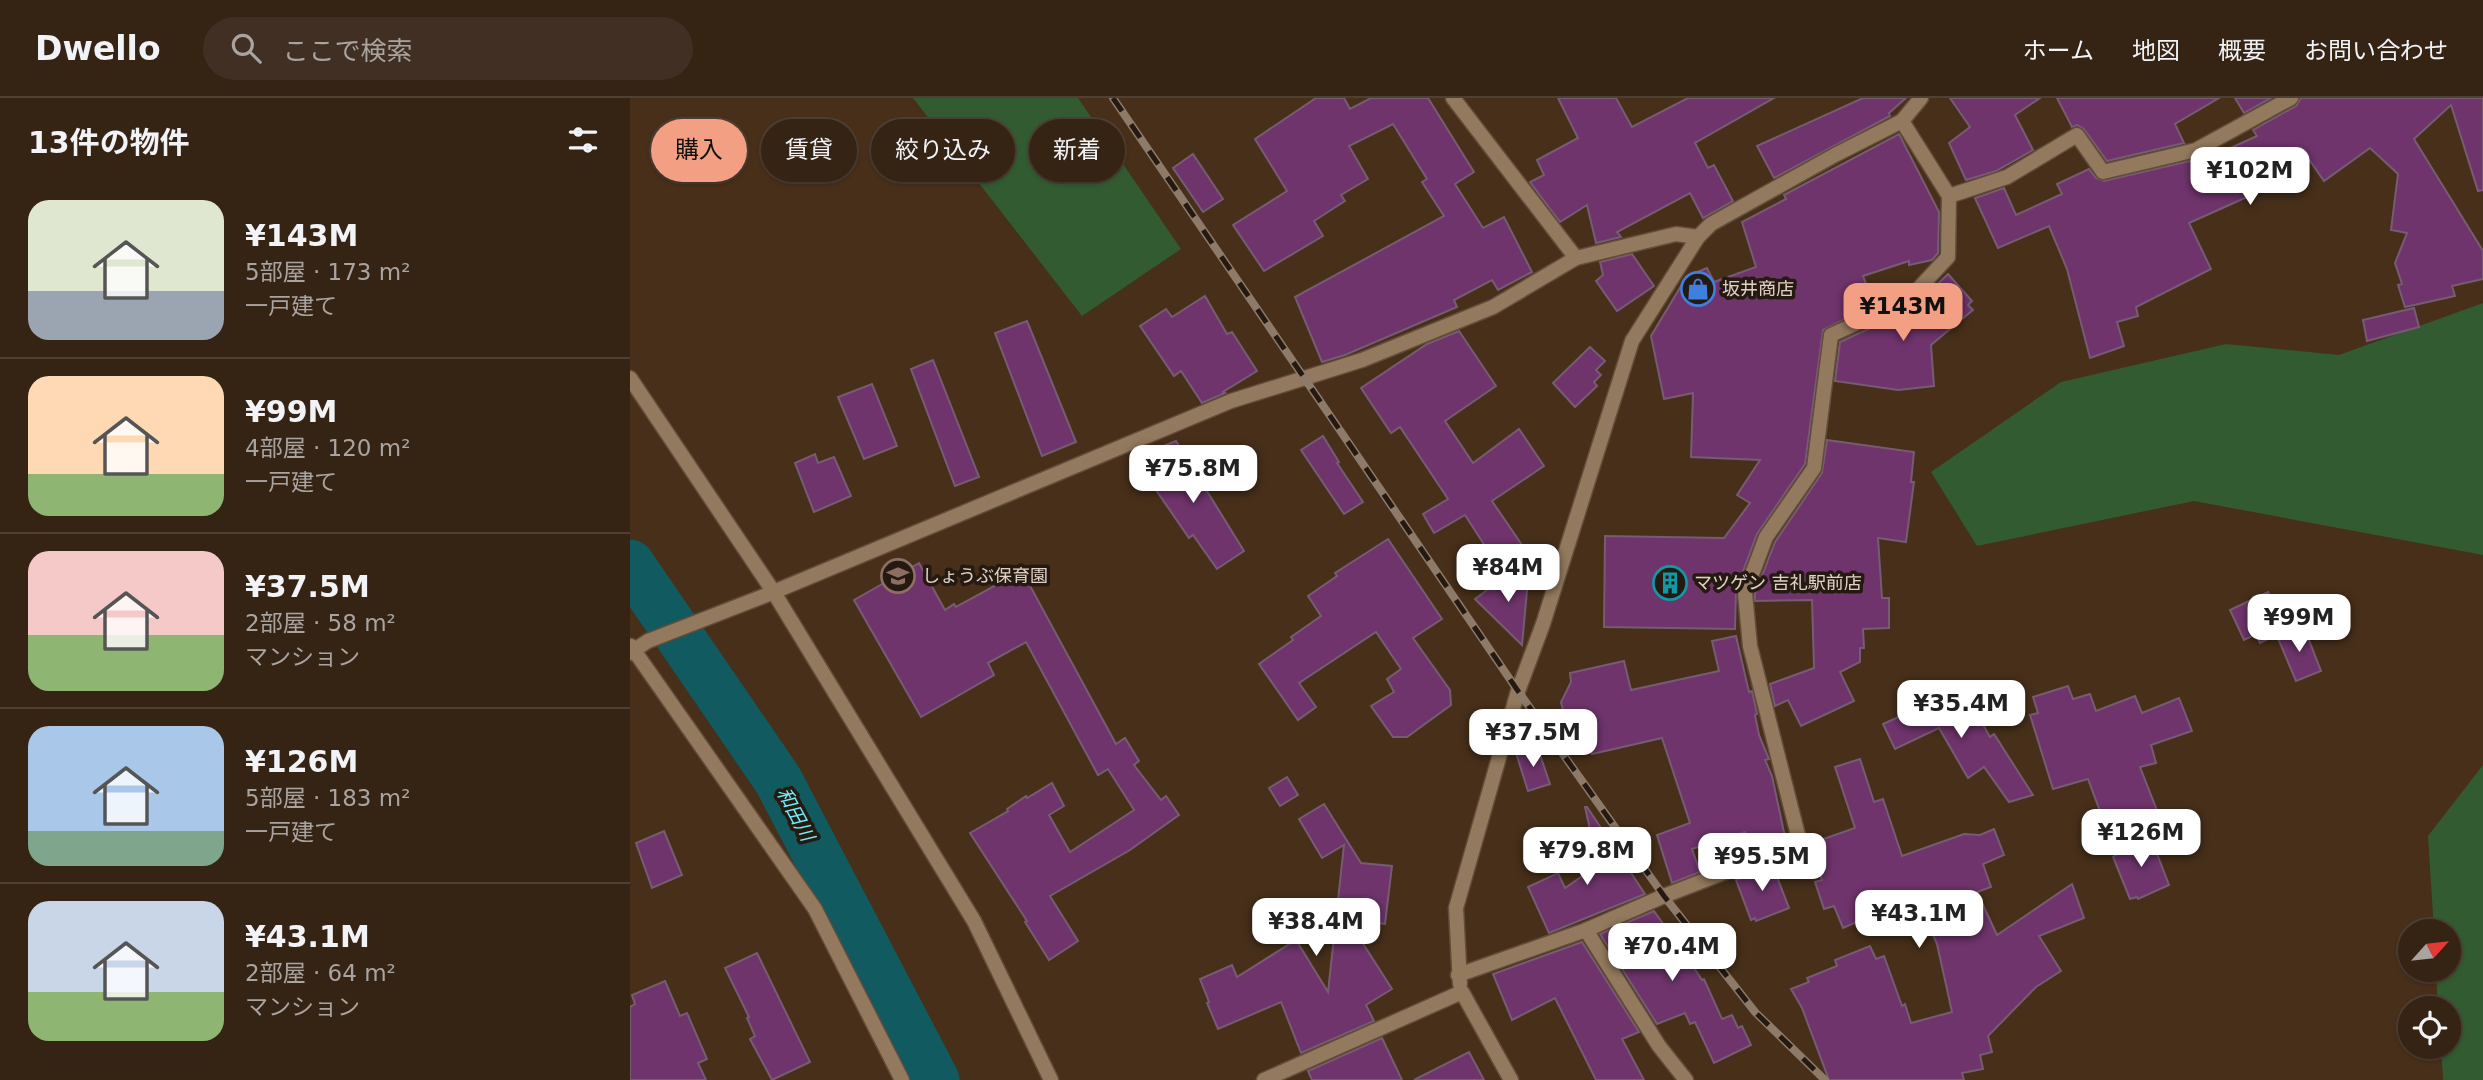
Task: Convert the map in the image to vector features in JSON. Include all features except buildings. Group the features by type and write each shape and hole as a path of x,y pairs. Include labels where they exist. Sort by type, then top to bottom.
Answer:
{"street":[{"path":"1453,98 1576,258"},
{"path":"1511,1080 1462,992 1458,975 1456,908 1518,691 1543,624 1632,341 1698,237 1711,224 1902,121 1921,98"},
{"path":"1949,196 2007,177 2077,135 2103,172 2196,150 2291,98"},
{"path":"1458,975 1586,930 1664,896 1800,843 1750,646 1745,593 1766,537 1814,468 1831,335 1908,300 1948,257 1949,196 1902,121"},
{"path":"902,1080 815,909 631,650 1231,401 1362,360 1493,307 1576,258 1676,234 1698,237"},
{"path":"630,378 769,593 974,921 1051,1080"},
{"path":"1586,930 1659,1046 1686,1080"},
{"path":"1264,1080 1462,992"}],"green space":[{"path":"913,98 1078,98 1092,119 1029,119 1029,182 1125,182 1125,167 1181,249 1082,316 978,182 1015,182 1015,119 929,119"},
{"path":"2483,303 2483,555 2194,501 1977,546 1931,472 2061,382 2226,344 2339,355"},
{"path":"2483,765 2483,1080 2443,1080 2442,1059 2461,1059 2461,996 2437,996 2437,982 2461,982 2461,919 2433,919 2428,836"}],"waterway":[{"name":"和田川","path":"630,564 778,780 935,1080"}],"railway":[{"path":"1113,98 1518,691 1664,896 1755,1012 1825,1080"}],"place":[{"name":"坂井商店","path":"1698,289"},
{"name":"しょうぶ保育園","path":"898,576"},
{"name":"マツゲン 吉礼駅前店","path":"1670,583"}]}
